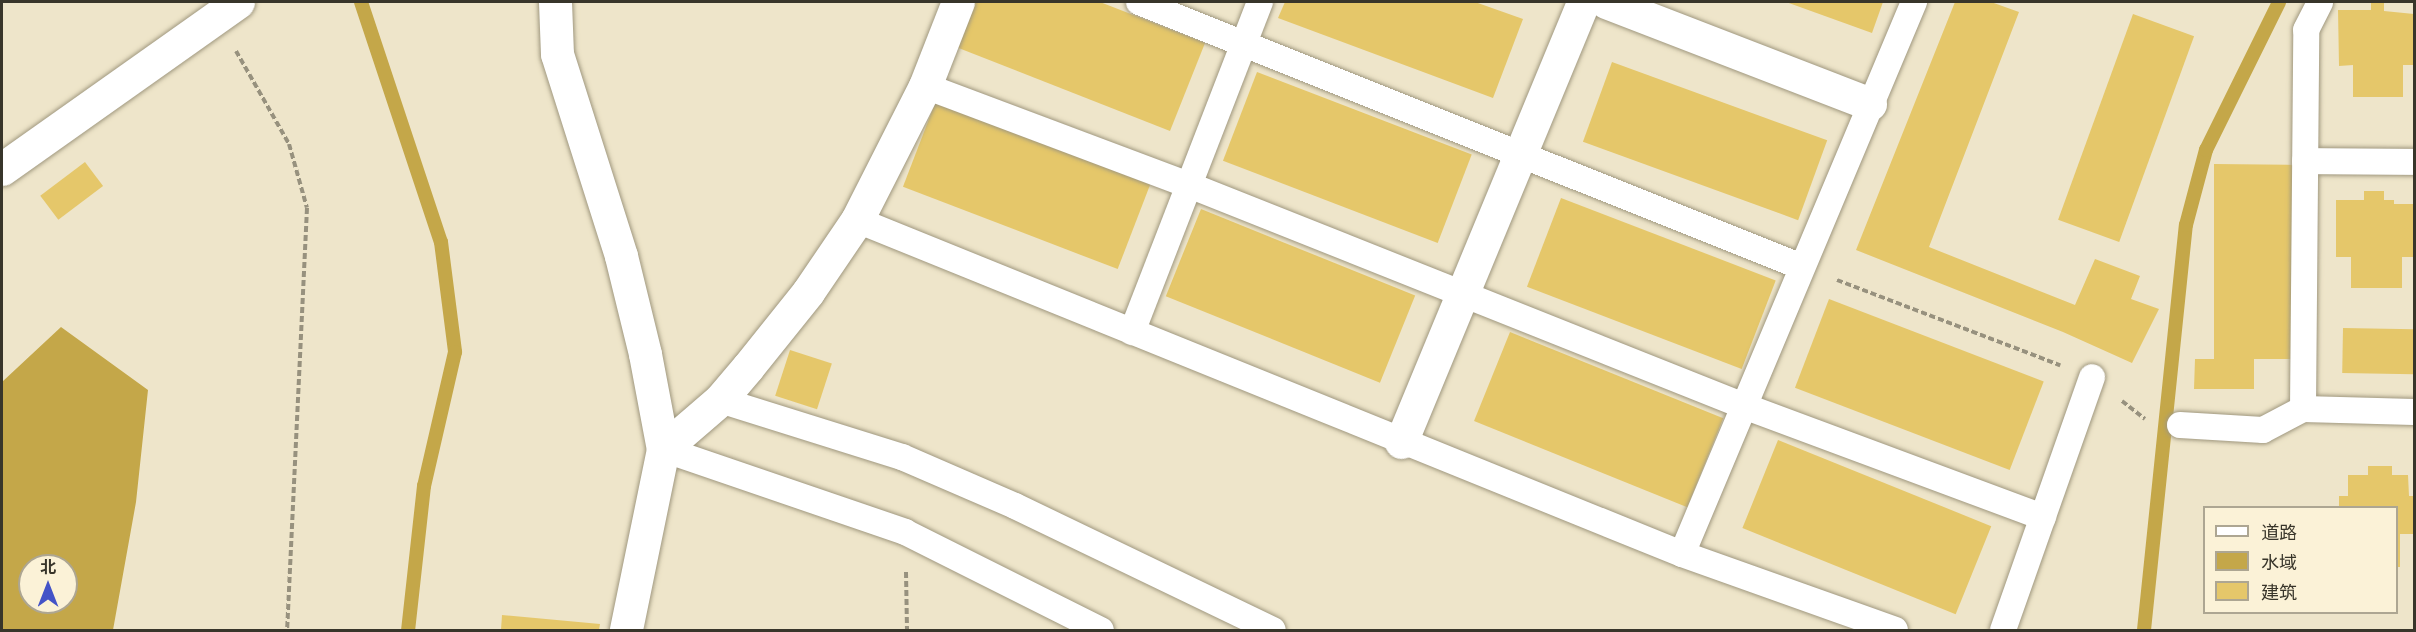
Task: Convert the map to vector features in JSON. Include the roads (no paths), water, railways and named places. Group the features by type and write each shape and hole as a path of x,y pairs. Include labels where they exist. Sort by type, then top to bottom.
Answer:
{"street":[{"path":"555,2 557,54 621,255 663,449 626,630"},
{"path":"663,449 720,400 808,292 857,220 925,86 958,2"},
{"path":"1401,442 1583,2"},
{"path":"1606,2 1870,104"},
{"path":"2,169 227,9"}],"lane":[{"path":"1139,2 1245,42 1802,267"},
{"path":"1132,332 1260,2"},
{"path":"1682,554 1914,2"},
{"path":"2303,409 2306,30 2320,2"},
{"path":"925,86 1189,185 1461,296 1744,406 2043,517"},
{"path":"2305,161 2415,162"},
{"path":"857,220 1682,554 1896,630"},
{"path":"2003,630 2092,377"},
{"path":"720,400 902,457 1015,506 1273,630"},
{"path":"2180,425 2263,430 2303,409 2415,411"},
{"path":"663,449 905,532 1101,630"}],"water":[{"path":"61,327 148,390 136,502 113,630 2,630 2,382"}],"waterway":[{"path":"361,2 441,242 455,352 424,486 408,630"},
{"path":"2144,630 2186,225 2206,150 2279,2"}]}
